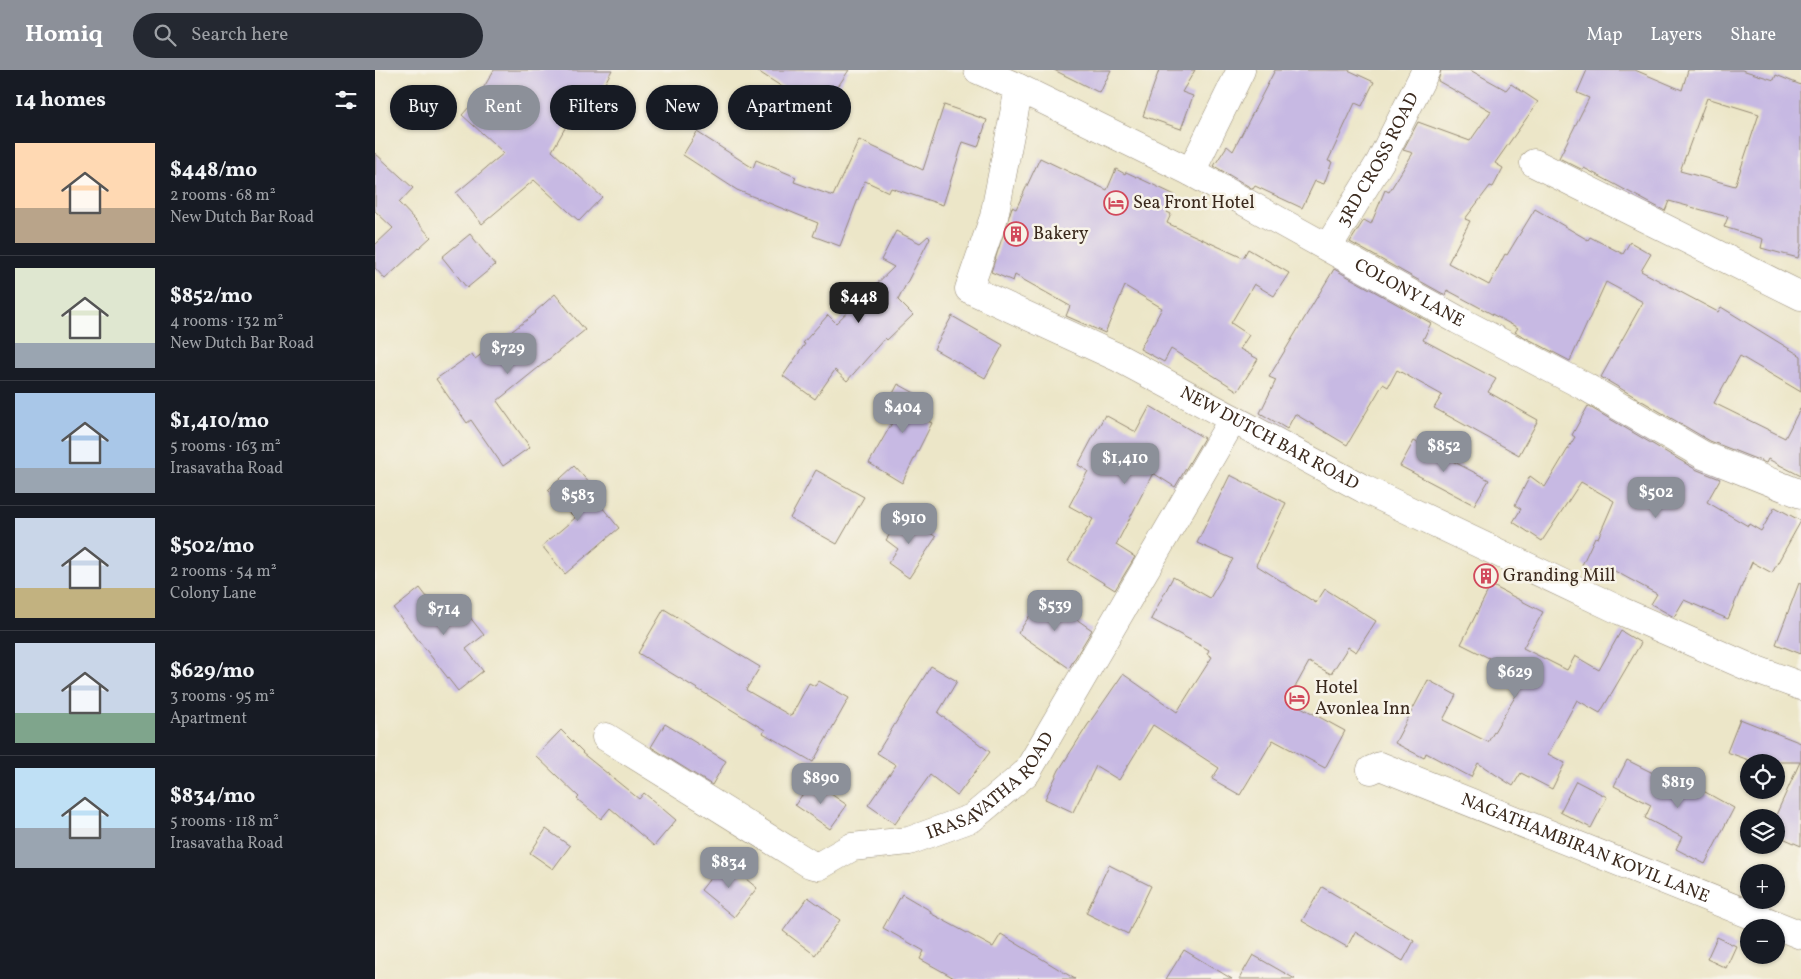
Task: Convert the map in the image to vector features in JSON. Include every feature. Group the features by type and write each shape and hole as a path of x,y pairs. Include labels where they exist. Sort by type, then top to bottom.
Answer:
{"street":[{"path":"978,70 1019,88"},
{"path":"1191,172 1241,70"},
{"name":"3RD CROSS ROAD","path":"1328,247 1380,162 1427,70"},
{"name":"COLONY LANE","path":"1019,88 1191,172 1449,315 1586,387 1703,454 1801,494"},
{"name":"NEW DUTCH BAR ROAD","path":"1019,88 994,217 969,289 1117,357 1363,489 1603,603 1751,668 1801,686"},
{"path":"1534,163 1801,296"},
{"name":"IRASAVATHA ROAD","path":"606,737 810,864 819,866 852,847 909,841 972,818 1027,772 1233,418"},
{"name":"NAGATHAMBIRAN KOVIL LANE","path":"1371,770 1380,766 1801,934"}],"building":[{"path":"494,70 612,70 604,85 550,85 550,130 564,130 552,151 602,197 579,221 534,180 482,224 456,193 504,153 479,130 540,130 540,85 485,85"},
{"path":"756,70 849,70 839,85 779,85"},
{"path":"1054,70 1111,70 1100,93"},
{"path":"1159,70 1195,70 1182,92 1193,96 1181,129 1143,116"},
{"path":"1275,70 1348,70 1374,82 1362,106 1355,103 1328,161 1332,162 1324,184 1315,181 1302,208 1255,186 1253,189 1214,166 1227,146 1233,151"},
{"path":"1441,70 1470,70 1506,90 1511,84 1538,102 1495,163 1503,168 1493,187 1490,186 1465,219 1470,221 1448,263 1489,285 1505,254 1507,255 1535,209 1588,240 1590,237 1623,254 1630,242 1651,254 1641,271 1718,312 1721,307 1801,356 1801,392 1740,356 1714,403 1785,438 1801,407 1801,476 1768,459 1766,463 1710,441 1601,377 1643,302 1606,282 1570,361 1515,332 1518,328 1447,290 1445,295 1350,242 1364,220 1371,224 1385,190 1389,192 1413,153 1403,150 1418,122 1470,141 1491,111 1438,81"},
{"path":"1587,70 1635,70 1682,90 1688,70 1742,70 1774,80 1776,75 1801,85 1801,246 1798,258 1761,248 1763,239 1724,227 1728,217 1669,201 1665,211 1584,168 1583,170 1559,158 1589,98 1577,93","holes":["1707,98 1759,114 1735,186 1680,171"]},
{"path":"944,105 987,120 978,147 963,142 943,205 891,188 889,192 865,181 840,246 813,236 818,223 737,190 683,155 697,132 753,168 756,160 796,177 794,182 833,196 859,140 923,170"},
{"path":"467,109 467,120 462,115"},
{"path":"375,153 413,188 399,203 431,237 385,279 375,268 375,245 393,228 375,211"},
{"path":"1040,158 1107,190 1116,169 1125,174 1126,172 1175,195 1167,212 1171,214 1167,223 1243,258 1248,249 1289,273 1274,296 1254,284 1231,323 1249,335 1240,349 1258,359 1238,391 1171,349 1164,362 1140,349 1162,308 1125,286 1105,333 1066,316 1070,306 1015,275 1013,281 991,272 1012,207 1016,209"},
{"path":"896,231 920,243 928,236 930,238 898,300 913,315 887,340 885,338 847,381 835,370 815,399 783,376 805,344 803,343 828,315 836,323 894,267 881,260"},
{"path":"470,234 495,265 467,288 442,257"},
{"path":"1334,269 1431,323 1423,340 1496,379 1488,392 1538,420 1519,455 1434,408 1442,395 1397,370 1388,387 1383,384 1347,445 1295,414 1287,429 1260,413 1276,380 1269,377"},
{"path":"555,294 585,330 497,401 530,447 503,466 471,420 467,423 436,379 472,354 475,359 536,313"},
{"path":"952,316 1003,345 985,378 934,349"},
{"path":"898,384 933,403 924,419 932,423 902,483 869,463 900,409 888,403"},
{"path":"1150,406 1204,438 1175,487 1153,473 1116,545 1135,557 1115,590 1068,561 1093,519 1069,506 1088,471 1078,465 1105,415 1136,432"},
{"path":"1588,406 1695,469 1720,479 1707,502 1748,526 1749,524 1761,531 1775,507 1801,521 1772,573 1752,562 1728,619 1684,600 1674,617 1651,604 1657,594 1611,569 1608,577 1582,565 1595,537 1598,538 1614,501 1581,482 1542,541 1513,522 1521,509 1515,505 1530,476 1545,487 1575,437 1572,435"},
{"path":"1414,441 1489,480 1474,505 1400,466"},
{"path":"574,466 593,487 589,491 619,528 565,574 542,546 575,518 548,490"},
{"path":"816,470 864,497 837,544 790,518"},
{"path":"1230,475 1286,503 1256,565 1316,603 1325,589 1376,621 1356,652 1348,647 1331,674 1309,662 1288,700 1345,731 1325,768 1273,740 1240,795 1212,779 1219,768 1153,725 1119,780 1096,766 1073,812 1045,799 1059,770 1123,674 1177,712 1212,657 1207,654 1209,650 1151,619 1173,577 1210,598 1233,559 1197,543"},
{"path":"903,514 936,537 909,578 888,563 898,549 886,540"},
{"path":"1799,583 1801,584 1801,654 1776,644"},
{"path":"1491,585 1543,612 1523,648 1567,670 1575,656 1599,670 1621,631 1641,643 1600,713 1577,700 1548,754 1565,763 1552,789 1521,773 1513,786 1478,763 1471,777 1426,753 1424,758 1395,743 1428,680 1456,695 1443,720 1488,742 1527,677 1461,644"},
{"path":"420,588 440,614 457,601 484,635 466,649 483,671 458,691 394,609"},
{"path":"1043,596 1092,630 1069,668 1018,633"},
{"path":"664,609 760,667 746,690 791,716 809,683 815,686 819,681 849,698 813,762 763,733 765,730 638,653"},
{"path":"931,666 957,681 938,713 990,752 957,796 930,775 895,824 868,805 896,765 877,753"},
{"path":"1740,719 1801,743 1801,846 1785,839 1785,809 1779,809 1785,799 1800,762 1785,762 1785,754 1740,754 1740,757 1727,752"},
{"path":"665,724 726,761 712,785 651,747"},
{"path":"561,730 582,753 639,799 644,793 676,820 654,846 610,808 601,819 577,799 579,797 536,756"},
{"path":"1627,760 1665,779 1669,772 1734,808 1705,864 1676,849 1682,837 1645,818 1651,805 1614,786"},
{"path":"812,781 847,805 830,829 795,805"},
{"path":"1576,781 1607,797 1591,828 1560,812"},
{"path":"546,829 570,846 553,869 530,853"},
{"path":"724,861 757,888 734,917 701,890"},
{"path":"1109,865 1151,886 1128,934 1086,913"},
{"path":"1322,887 1414,941 1403,961 1355,932 1347,947 1302,921"},
{"path":"902,894 931,911 930,913 993,947 1001,934 1075,979 956,979 920,959 924,951 883,928"},
{"path":"808,897 840,920 815,955 783,931"},
{"path":"1717,937 1736,946 1726,968 1707,959"},
{"path":"1184,950 1232,979 1166,979"},
{"path":"1253,955 1295,979 1239,979"}],"place":[{"name":"Sea Front Hotel","path":"1116,203"},
{"name":"Bakery","path":"1016,234"},
{"name":"Granding Mill","path":"1486,576"},
{"name":"Hotel Avonlea Inn","path":"1297,698"}]}
